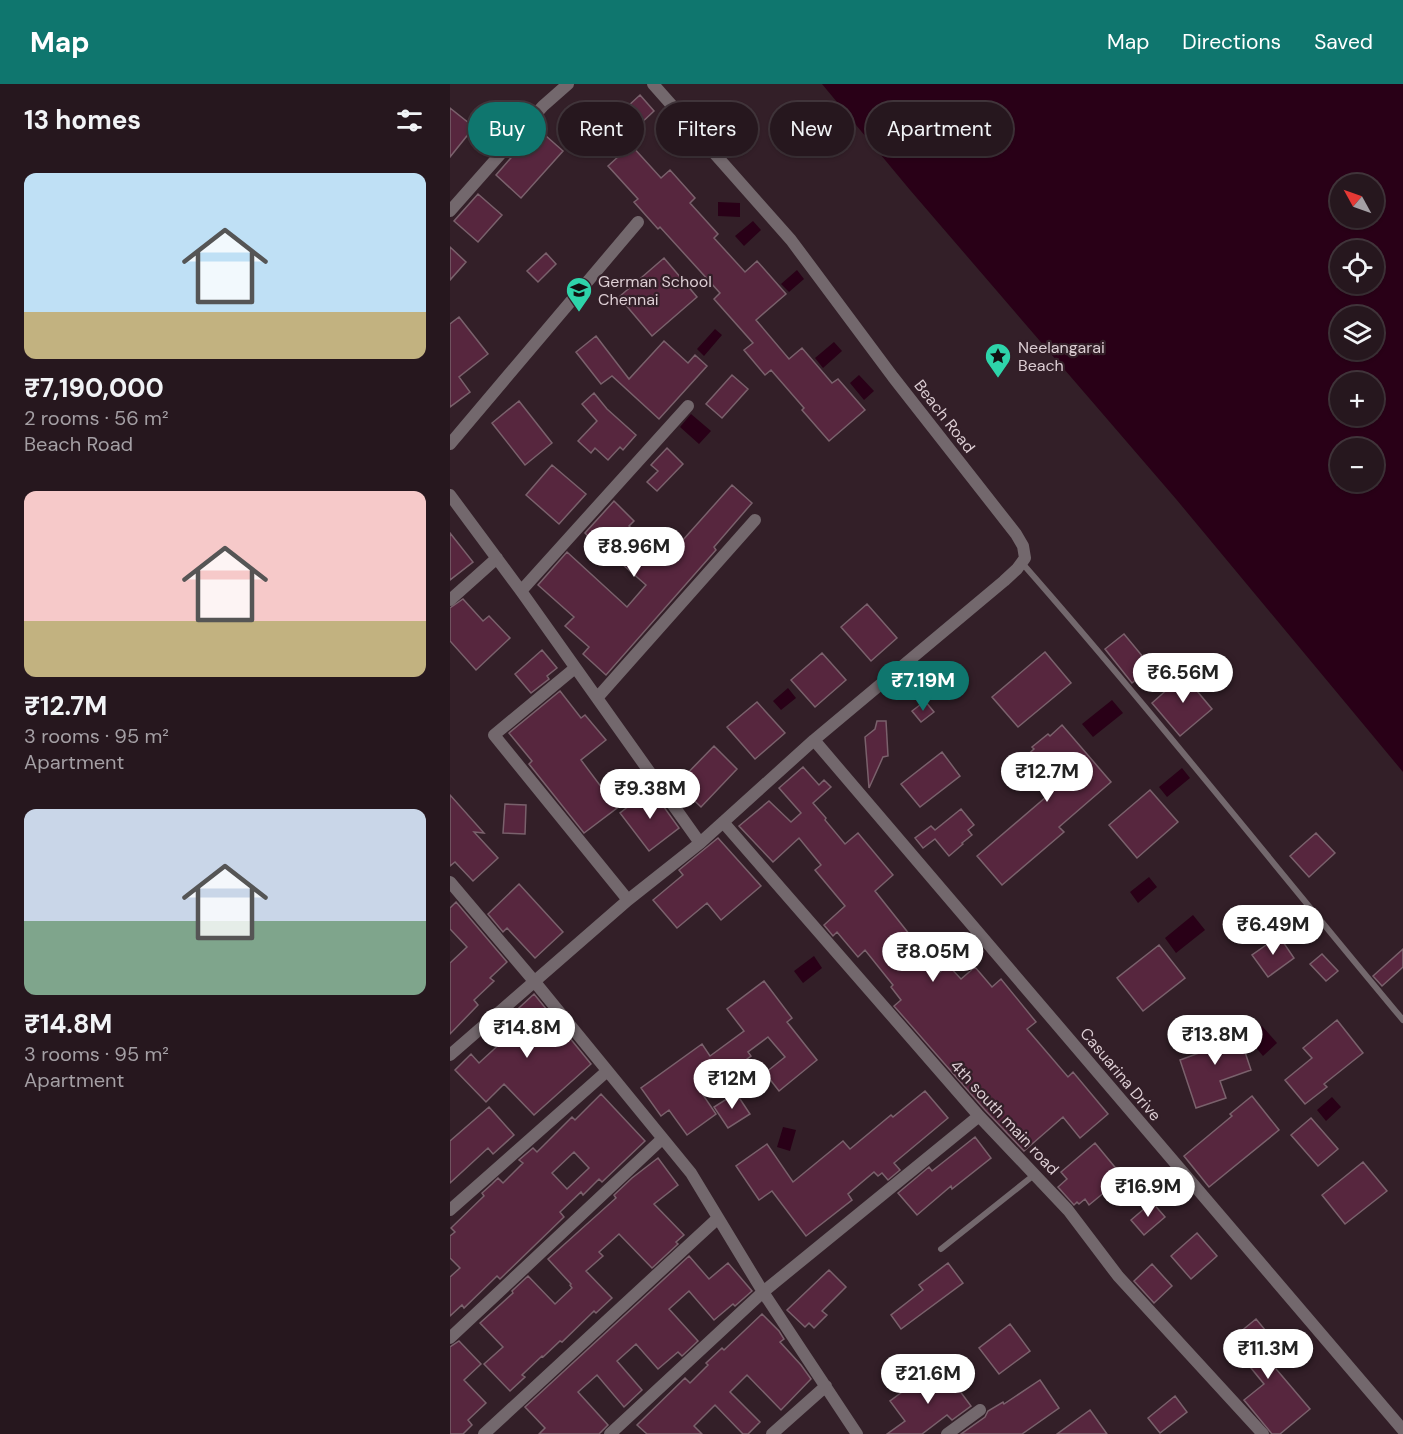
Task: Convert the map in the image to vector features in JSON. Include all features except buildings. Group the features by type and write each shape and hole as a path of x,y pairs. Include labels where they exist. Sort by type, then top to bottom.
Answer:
{"street":[{"path":"450,211 543,106 568,84"},
{"name":"Beach Road","path":"653,84 765,209 799,251 893,377 1020,538 1025,554 1022,562"},
{"path":"450,444 638,222"},
{"path":"521,591 688,406"},
{"path":"450,495 700,843"},
{"path":"597,698 755,520"},
{"path":"450,600 497,558"},
{"path":"450,1055 628,900 700,843 814,740 1004,581 1022,562"},
{"path":"575,668 494,735 628,900"},
{"name":"Casuarina Drive","path":"814,740 1403,1430"},
{"name":"4th south main road","path":"723,822 979,1116 1068,1210 1118,1276 1263,1434"},
{"path":"451,886 534,981 690,1173 763,1292 857,1434"},
{"path":"450,1210 606,1072"},
{"path":"610,1434 763,1292 979,1116"},
{"path":"450,1338 662,1139"},
{"path":"484,1434 718,1218"},
{"path":"772,1434 826,1386"},
{"path":"947,1434 980,1410"}],"lane":[{"path":"1022,562 1403,1020"},
{"path":"940,1249 1035,1175"}],"shaded area":[{"path":"822,84 1403,84 1403,772 1176,499 882,156 1013,156 1013,102 866,102 866,137 854,123 854,102 837,102"},
{"path":"718,202 740,203 740,217 718,216"},
{"path":"753,221 761,230 744,246 735,236"},
{"path":"797,270 804,279 789,292 781,284"},
{"path":"715,329 722,335 704,356 697,349"},
{"path":"834,342 842,351 823,368 815,358"},
{"path":"859,375 874,391 864,400 850,383"},
{"path":"691,414 711,431 699,444 680,427"},
{"path":"788,688 796,698 781,710 773,701"},
{"path":"1112,700 1123,713 1093,737 1082,724"},
{"path":"1182,768 1190,778 1167,797 1159,787"},
{"path":"1149,877 1157,887 1138,903 1130,892"},
{"path":"1193,915 1205,930 1176,953 1165,938"},
{"path":"814,956 822,968 803,983 794,971"},
{"path":"1262,1026 1277,1043 1263,1056 1248,1038"},
{"path":"1332,1097 1341,1107 1326,1121 1317,1110"},
{"path":"783,1127 796,1130 790,1151 777,1147"}],"place":[{"name":"German School Chennai","path":"579,313"},
{"name":"Neelangarai Beach","path":"998,379"}]}
